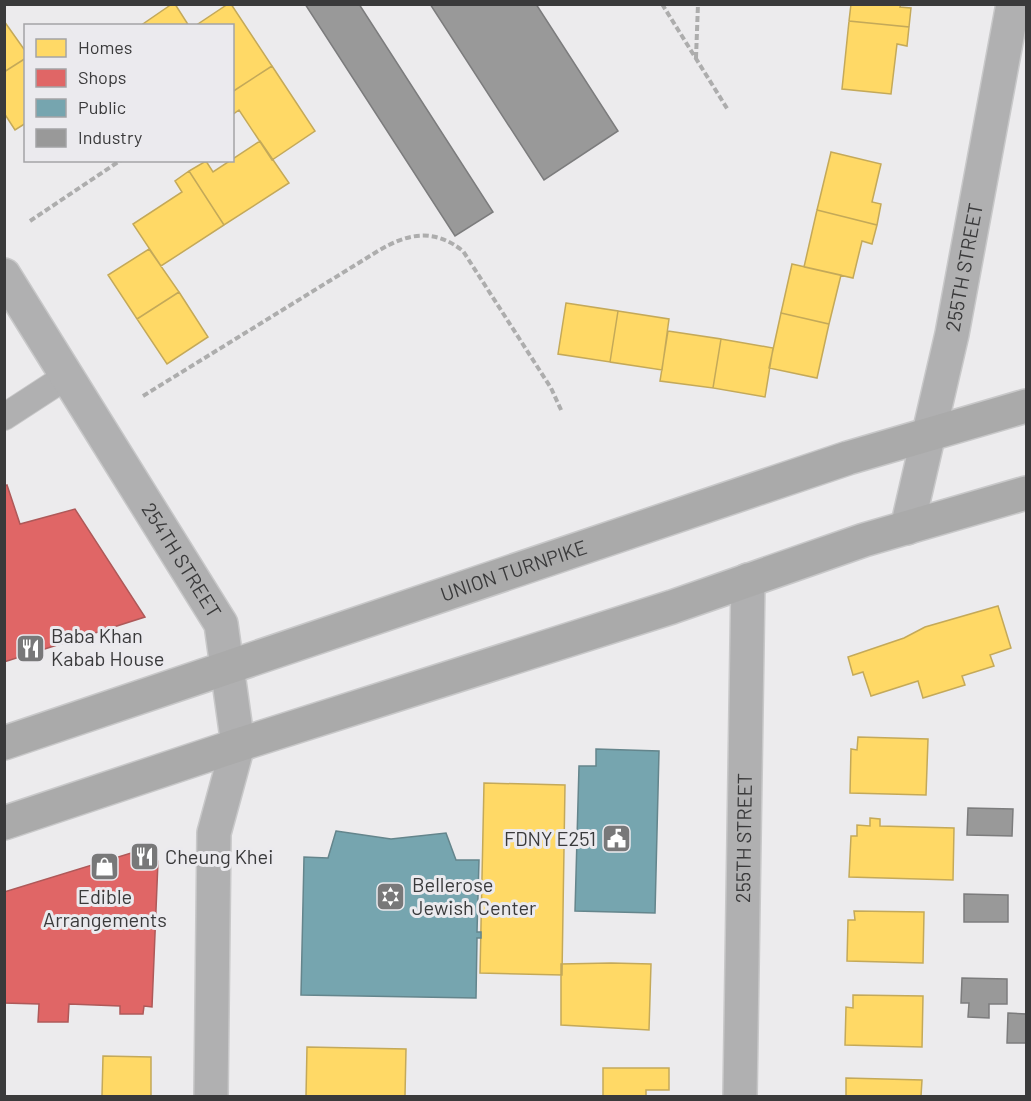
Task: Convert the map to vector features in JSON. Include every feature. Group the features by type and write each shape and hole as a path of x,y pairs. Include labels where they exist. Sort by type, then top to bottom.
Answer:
{"main road":[{"name":"UNION TURNPIKE","path":"4,743 228,665 837,461 1026,406"},
{"path":"4,823 907,528 1026,493"}],"street":[{"name":"255TH STREET","path":"907,528 952,334 1013,4"},
{"name":"254TH STREET","path":"4,275 221,624 238,745 214,833 210,1096"},
{"name":"255TH STREET","path":"740,1096 748,580"}],"lane":[{"path":"4,417 67,376"}],"path":[{"path":"662,4 728,110"},
{"path":"696,59 698,4"},
{"path":"30,221 118,162"},
{"path":"143,396 385,247 399,239 414,236 433,237 452,242 463,251 551,388 562,412"}],"building: Homes":[{"path":"175,4 188,24 143,24"},
{"path":"231,4 272,66 234,91 234,24 198,24"},
{"path":"851,4 901,4 900,7 911,8 909,27 849,21"},
{"path":"4,21 24,49 24,59 4,72"},
{"path":"849,21 909,27 907,46 897,44 891,94 842,89"},
{"path":"24,59 24,124 15,130 4,113 4,72"},
{"path":"272,66 315,131 272,160 239,110 234,114 234,91"},
{"path":"260,141 289,183 224,225 189,171 207,162 213,172 228,162 234,162 234,158"},
{"path":"831,152 881,164 872,202 881,204 877,225 817,210"},
{"path":"189,171 224,225 161,266 133,224 182,192 175,181"},
{"path":"817,210 877,225 872,244 862,241 853,278 804,267"},
{"path":"149,249 179,292 137,319 108,275"},
{"path":"792,264 841,275 829,324 781,313"},
{"path":"179,292 208,337 167,364 137,319"},
{"path":"566,303 618,311 610,362 558,354"},
{"path":"618,311 669,319 662,370 610,362"},
{"path":"781,313 829,324 817,378 769,368"},
{"path":"668,331 721,339 713,388 660,381"},
{"path":"721,339 773,348 765,397 713,388"},
{"path":"998,606 1011,648 990,655 994,666 962,676 965,685 923,698 918,681 871,696 863,672 853,675 848,657 904,638 925,627"},
{"path":"858,737 928,739 926,795 850,793 851,749 857,750"},
{"path":"484,783 565,785 562,975 480,973"},
{"path":"870,818 880,819 880,826 954,828 953,880 849,877 851,836 857,836 857,825 870,826"},
{"path":"854,911 924,912 923,963 847,961 848,920 855,920"},
{"path":"561,964 651,964 649,1030 561,1025"},
{"path":"853,995 923,996 922,1047 845,1045 846,1007 853,1008"},
{"path":"307,1047 406,1049 405,1096 306,1096"},
{"path":"103,1056 151,1057 151,1096 102,1096"},
{"path":"603,1068 669,1068 669,1090 646,1090 646,1096 603,1096"},
{"path":"846,1078 922,1080 921,1096 846,1096"}],"building: Shops":[{"path":"7,485 20,524 75,509 145,617 4,662 4,486"},
{"path":"144,849 158,861 152,1007 144,1006 143,1014 120,1014 120,1006 69,1004 68,1022 38,1022 39,1004 4,1003 4,892"}],"building: Public":[{"name":"FDNY E251","path":"596,749 659,751 655,913 575,911 579,766 596,766"},
{"name":"Bellerose Jewish Center","path":"336,831 391,839 446,833 456,860 479,860 477,932 481,932 481,938 477,938 476,998 301,995 304,857 328,858"}],"building: Industry":[{"path":"305,4 359,4 493,212 455,236"},
{"path":"430,4 536,4 618,131 544,180"},
{"path":"968,808 1013,809 1012,836 967,835"},
{"path":"964,894 1008,895 1008,922 964,922"},
{"path":"962,978 1007,979 1007,1004 989,1004 989,1018 968,1017 969,1003 961,1003"},
{"path":"1008,1013 1026,1014 1026,1043 1007,1043"}],"place":[{"name":"Baba Khan Kabab House","path":"30,648"},
{"name":"FDNY E251","path":"617,839"},
{"name":"Cheung Khei","path":"144,857"},
{"name":"Edible Arrangements","path":"105,866"},
{"name":"Bellerose Jewish Center","path":"391,896"}]}
